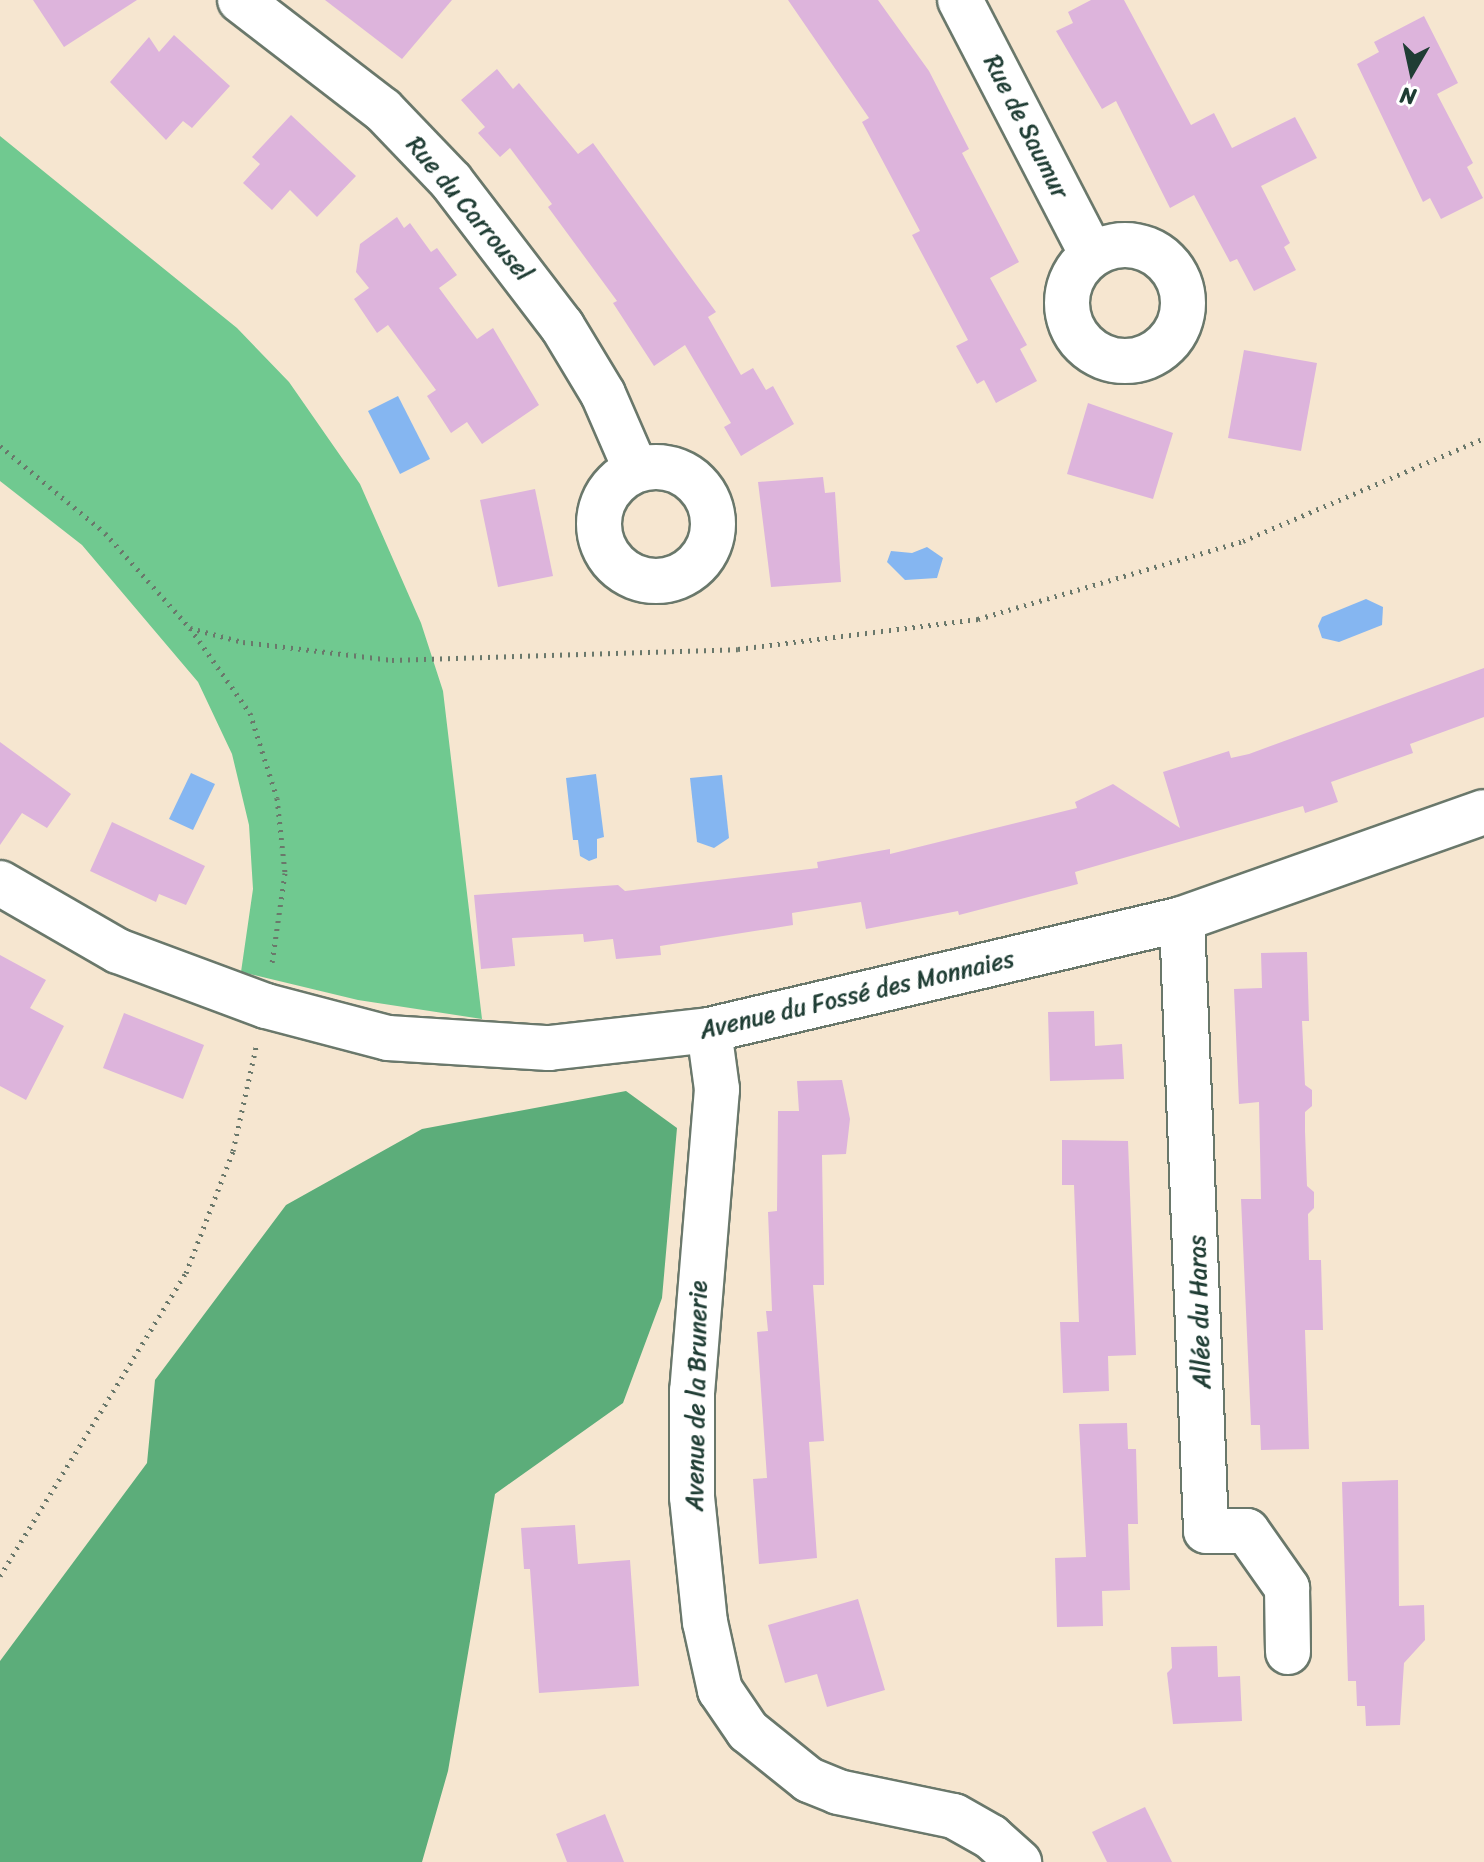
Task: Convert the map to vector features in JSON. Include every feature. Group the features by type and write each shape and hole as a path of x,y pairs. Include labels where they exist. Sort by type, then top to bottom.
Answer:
{"street":[{"name":"Rue du Carrousel","path":"240,0 383,110 459,191 562,326 603,394 636,470"},
{"name":"Rue de Saumur","path":"960,0 1092,255"},
{"name":"Avenue du Fossé des Monnaies","path":"0,883 118,951 196,984 388,1038 549,1048 709,1030 1182,919 1484,812"},
{"name":"Allée du Haras","path":"1182,919 1206,1531 1247,1531 1287,1588 1288,1652"},
{"name":"Avenue de la Brunerie","path":"709,1030 717,1089 692,1391 692,1497 705,1622 720,1690 748,1731 809,1780 838,1792 954,1816 991,1837 1019,1862"}],"path":[{"path":"190,628 243,642 392,660 738,649 978,619 1243,541 1484,438"}],"green space":[{"path":"0,136 237,328 289,382 360,484 421,623 443,691 482,1019 358,1000 241,972 253,889 249,825 232,754 198,682 82,545 0,481"},
{"path":"626,1091 677,1128 662,1298 623,1403 495,1494 448,1771 422,1862 0,1862 0,1661 147,1463 155,1380 286,1205 422,1129"}],"water":[{"path":"398,396 430,459 400,474 368,411"},
{"path":"927,547 943,558 937,578 905,580 887,562 891,551 912,553"},
{"path":"1366,599 1383,607 1382,625 1339,642 1322,638 1318,626 1322,617"},
{"path":"191,773 215,784 193,830 169,819"},
{"path":"596,774 604,837 597,839 597,858 589,861 580,856 578,840 573,840 566,778"},
{"path":"722,775 729,838 714,848 697,842 690,778"}],"building":[{"path":"33,0 137,0 64,47"},
{"path":"325,0 452,0 402,59"},
{"path":"788,0 878,0 929,71 969,149 962,153 1019,262 990,278 1027,345 1020,349 1037,381 996,403 984,380 977,384 956,346 968,340 912,235 920,231 862,122 869,118"},
{"path":"1091,0 1124,0 1191,125 1214,113 1232,148 1295,117 1317,158 1261,186 1290,243 1284,247 1296,270 1254,291 1237,259 1230,262 1194,195 1170,208 1116,101 1102,109 1056,31 1073,23 1068,12"},
{"path":"1424,16 1458,83 1437,94 1473,163 1467,167 1483,198 1441,219 1430,198 1423,202 1357,64 1379,52 1374,42"},
{"path":"174,35 230,86 192,128 183,121 166,140 110,82 149,37 159,52"},
{"path":"497,69 513,89 519,83 578,154 593,143 716,312 708,317 741,375 753,368 766,390 773,386 794,424 741,456 724,427 731,423 685,345 654,366 613,303 617,301 548,207 552,204 510,148 500,157 478,133 485,127 461,100"},
{"path":"291,115 356,176 317,217 290,190 272,210 243,183 260,164 252,157"},
{"path":"397,217 404,228 410,223 431,252 437,248 457,275 439,288 477,339 493,328 539,405 482,444 467,422 451,433 427,396 436,390 388,325 377,333 354,299 369,288 356,272 360,244"},
{"path":"1244,350 1317,363 1301,451 1228,438"},
{"path":"1088,403 1173,433 1153,499 1067,474"},
{"path":"823,477 825,493 835,492 841,582 771,587 758,482"},
{"path":"535,489 553,576 498,587 480,500"},
{"path":"1484,668 1484,717 1410,744 1413,753 1331,782 1338,802 1305,813 1303,806 1075,872 1078,884 959,915 958,911 866,929 861,902 792,913 793,925 660,946 661,955 616,959 613,939 584,942 583,934 512,938 515,966 481,969 474,895 618,885 625,891 818,868 817,862 890,849 890,854 1077,808 1075,802 1113,784 1180,828 1163,772 1229,751 1231,758 1249,754"},
{"path":"0,742 71,794 47,828 22,813 0,845"},
{"path":"112,822 205,866 186,905 159,894 156,902 90,871"},
{"path":"1307,952 1309,1021 1302,1021 1305,1085 1312,1090 1312,1106 1305,1112 1307,1186 1314,1192 1314,1208 1308,1214 1309,1260 1321,1260 1323,1330 1305,1330 1309,1449 1261,1450 1260,1425 1251,1425 1241,1199 1261,1199 1259,1102 1239,1104 1234,989 1262,988 1261,953"},
{"path":"0,955 46,980 30,1008 64,1026 26,1100 0,1086"},
{"path":"1094,1011 1095,1046 1122,1044 1124,1079 1050,1081 1048,1012"},
{"path":"124,1013 204,1045 183,1099 103,1068"},
{"path":"842,1080 850,1119 846,1154 822,1155 824,1285 813,1285 824,1441 809,1442 817,1558 759,1564 753,1479 767,1478 757,1332 768,1331 766,1311 772,1311 768,1212 777,1211 778,1111 799,1111 797,1081"},
{"path":"1062,1140 1128,1141 1136,1355 1108,1356 1109,1391 1063,1393 1060,1322 1079,1322 1074,1185 1062,1185"},
{"path":"1127,1423 1128,1449 1136,1449 1138,1524 1128,1524 1130,1590 1102,1591 1103,1626 1057,1627 1055,1558 1086,1557 1079,1424"},
{"path":"1398,1480 1399,1606 1424,1605 1425,1640 1404,1663 1400,1725 1366,1726 1365,1706 1357,1706 1356,1681 1348,1681 1342,1482"},
{"path":"575,1525 578,1564 630,1560 639,1686 539,1693 530,1569 524,1569 521,1528"},
{"path":"858,1599 885,1690 827,1707 817,1674 785,1683 768,1625"},
{"path":"1217,1646 1218,1677 1240,1676 1242,1721 1173,1724 1167,1673 1172,1668 1171,1647"},
{"path":"1145,1807 1172,1862 1107,1862 1092,1832"},
{"path":"605,1814 624,1862 567,1862 556,1834"}]}
